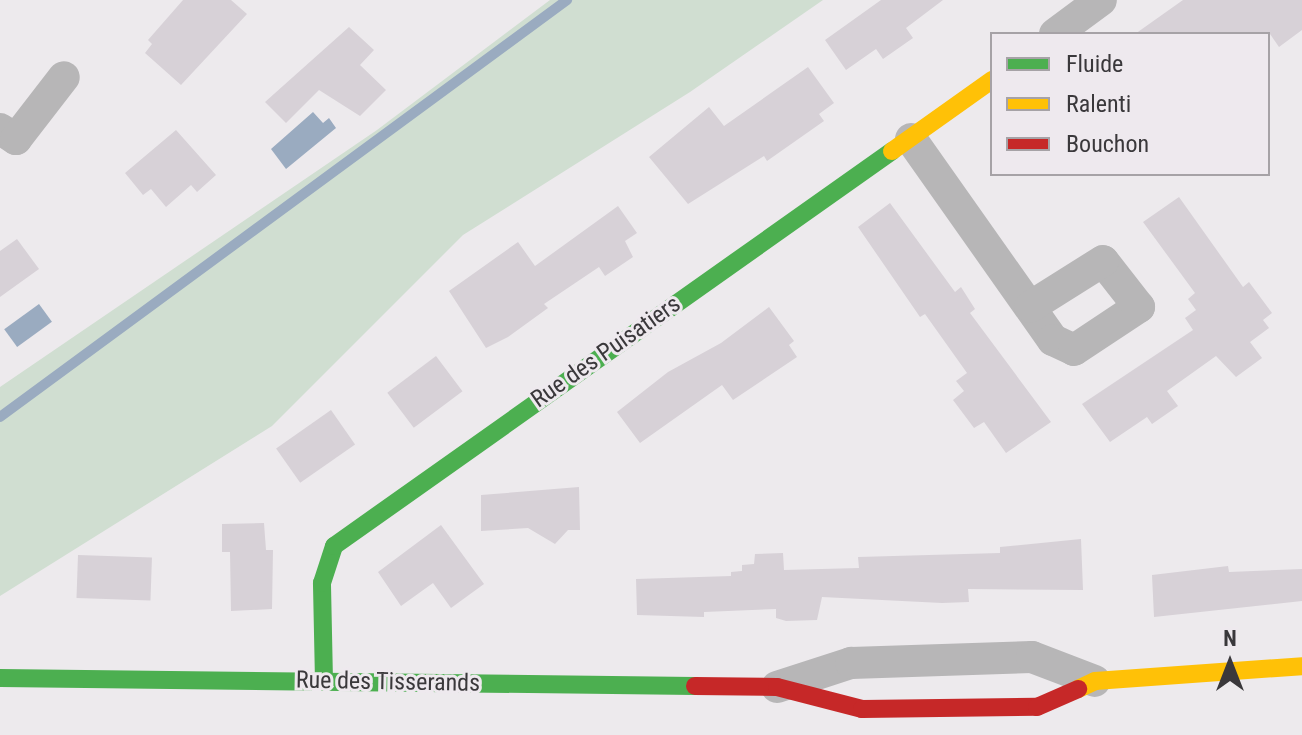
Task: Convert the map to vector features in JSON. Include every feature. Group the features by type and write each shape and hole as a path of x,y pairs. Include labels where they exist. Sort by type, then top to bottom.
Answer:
{"street":[{"path":"1058,32 1101,0"},
{"path":"0,129 16,139 64,77"},
{"name":"Rue des Puisatiers","path":"324,681 322,583 334,546 990,81"},
{"path":"911,139 1030,307"},
{"name":"Rue des Tisserands","path":"777,687 851,663 1032,657 1095,681"},
{"name":"Rue des Tisserands","path":"0,678 777,687 862,709 1037,707 1095,681 1302,666"}],"green space":[{"path":"550,0 823,0 690,92 463,235 272,426 0,596 0,387 377,130"}],"water":[{"path":"313,112 323,123 329,118 336,128 286,169 271,149"},
{"path":"39,304 52,322 17,347 4,329"}],"building":[{"path":"183,0 231,0 247,14 181,85 145,53 152,44 148,40"},
{"path":"881,0 943,0 906,28 913,38 883,59 876,49 846,70 825,40"},
{"path":"1183,0 1302,0 1302,30 1279,47 1270,32 1138,32"},
{"path":"349,27 374,50 360,65 386,90 360,116 319,90 286,123 265,102"},
{"path":"808,67 834,103 819,114 824,121 767,161 764,156 688,204 649,157 709,107 724,126"},
{"path":"176,130 216,175 197,192 191,185 166,207 151,189 143,195 125,173"},
{"path":"1179,197 1243,287 1249,282 1272,313 1263,320 1269,328 1250,342 1262,358 1236,377 1216,356 1167,391 1178,406 1152,424 1147,417 1110,442 1082,404 1193,330 1185,318 1196,310 1188,299 1195,293 1143,222"},
{"path":"890,203 955,292 961,287 975,309 970,313 1051,422 1006,453 984,422 974,428 953,400 964,391 956,381 967,373 925,314 920,317 858,227"},
{"path":"618,206 637,233 625,241 633,257 605,276 599,267 544,304 548,308 508,337 486,348 449,291 518,242 535,266"},
{"path":"17,239 39,269 0,297 0,251"},
{"path":"769,307 794,341 789,345 797,357 733,400 722,385 640,443 617,412 668,372 721,343"},
{"path":"436,356 462,391 414,428 387,393"},
{"path":"331,410 355,444 300,483 276,448"},
{"path":"579,487 580,530 568,530 555,544 528,528 481,531 481,495"},
{"path":"264,523 266,550 273,550 272,609 231,611 230,552 222,552 222,524"},
{"path":"441,525 484,584 451,608 433,583 401,606 378,572"},
{"path":"1081,539 1083,590 968,589 969,602 942,603 822,597 817,620 786,621 776,618 776,609 704,612 704,617 637,615 636,579 731,576 731,572 742,571 742,565 754,564 755,554 783,553 784,570 859,568 858,557 1000,553 1000,547"},
{"path":"78,555 152,558 150,601 76,598"},
{"path":"1228,566 1229,572 1302,569 1302,601 1154,617 1152,575"}],"waterway":[{"path":"0,417 567,0"}],"traffic: fast":[{"path":"324,681 322,583 334,546 892,151"},
{"path":"0,678 695,686"}],"traffic: slow":[{"path":"892,151 990,81"},
{"path":"1078,689 1095,681 1302,666"}],"traffic: jam":[{"path":"695,686 777,687 862,709 1037,707 1078,689"}]}
